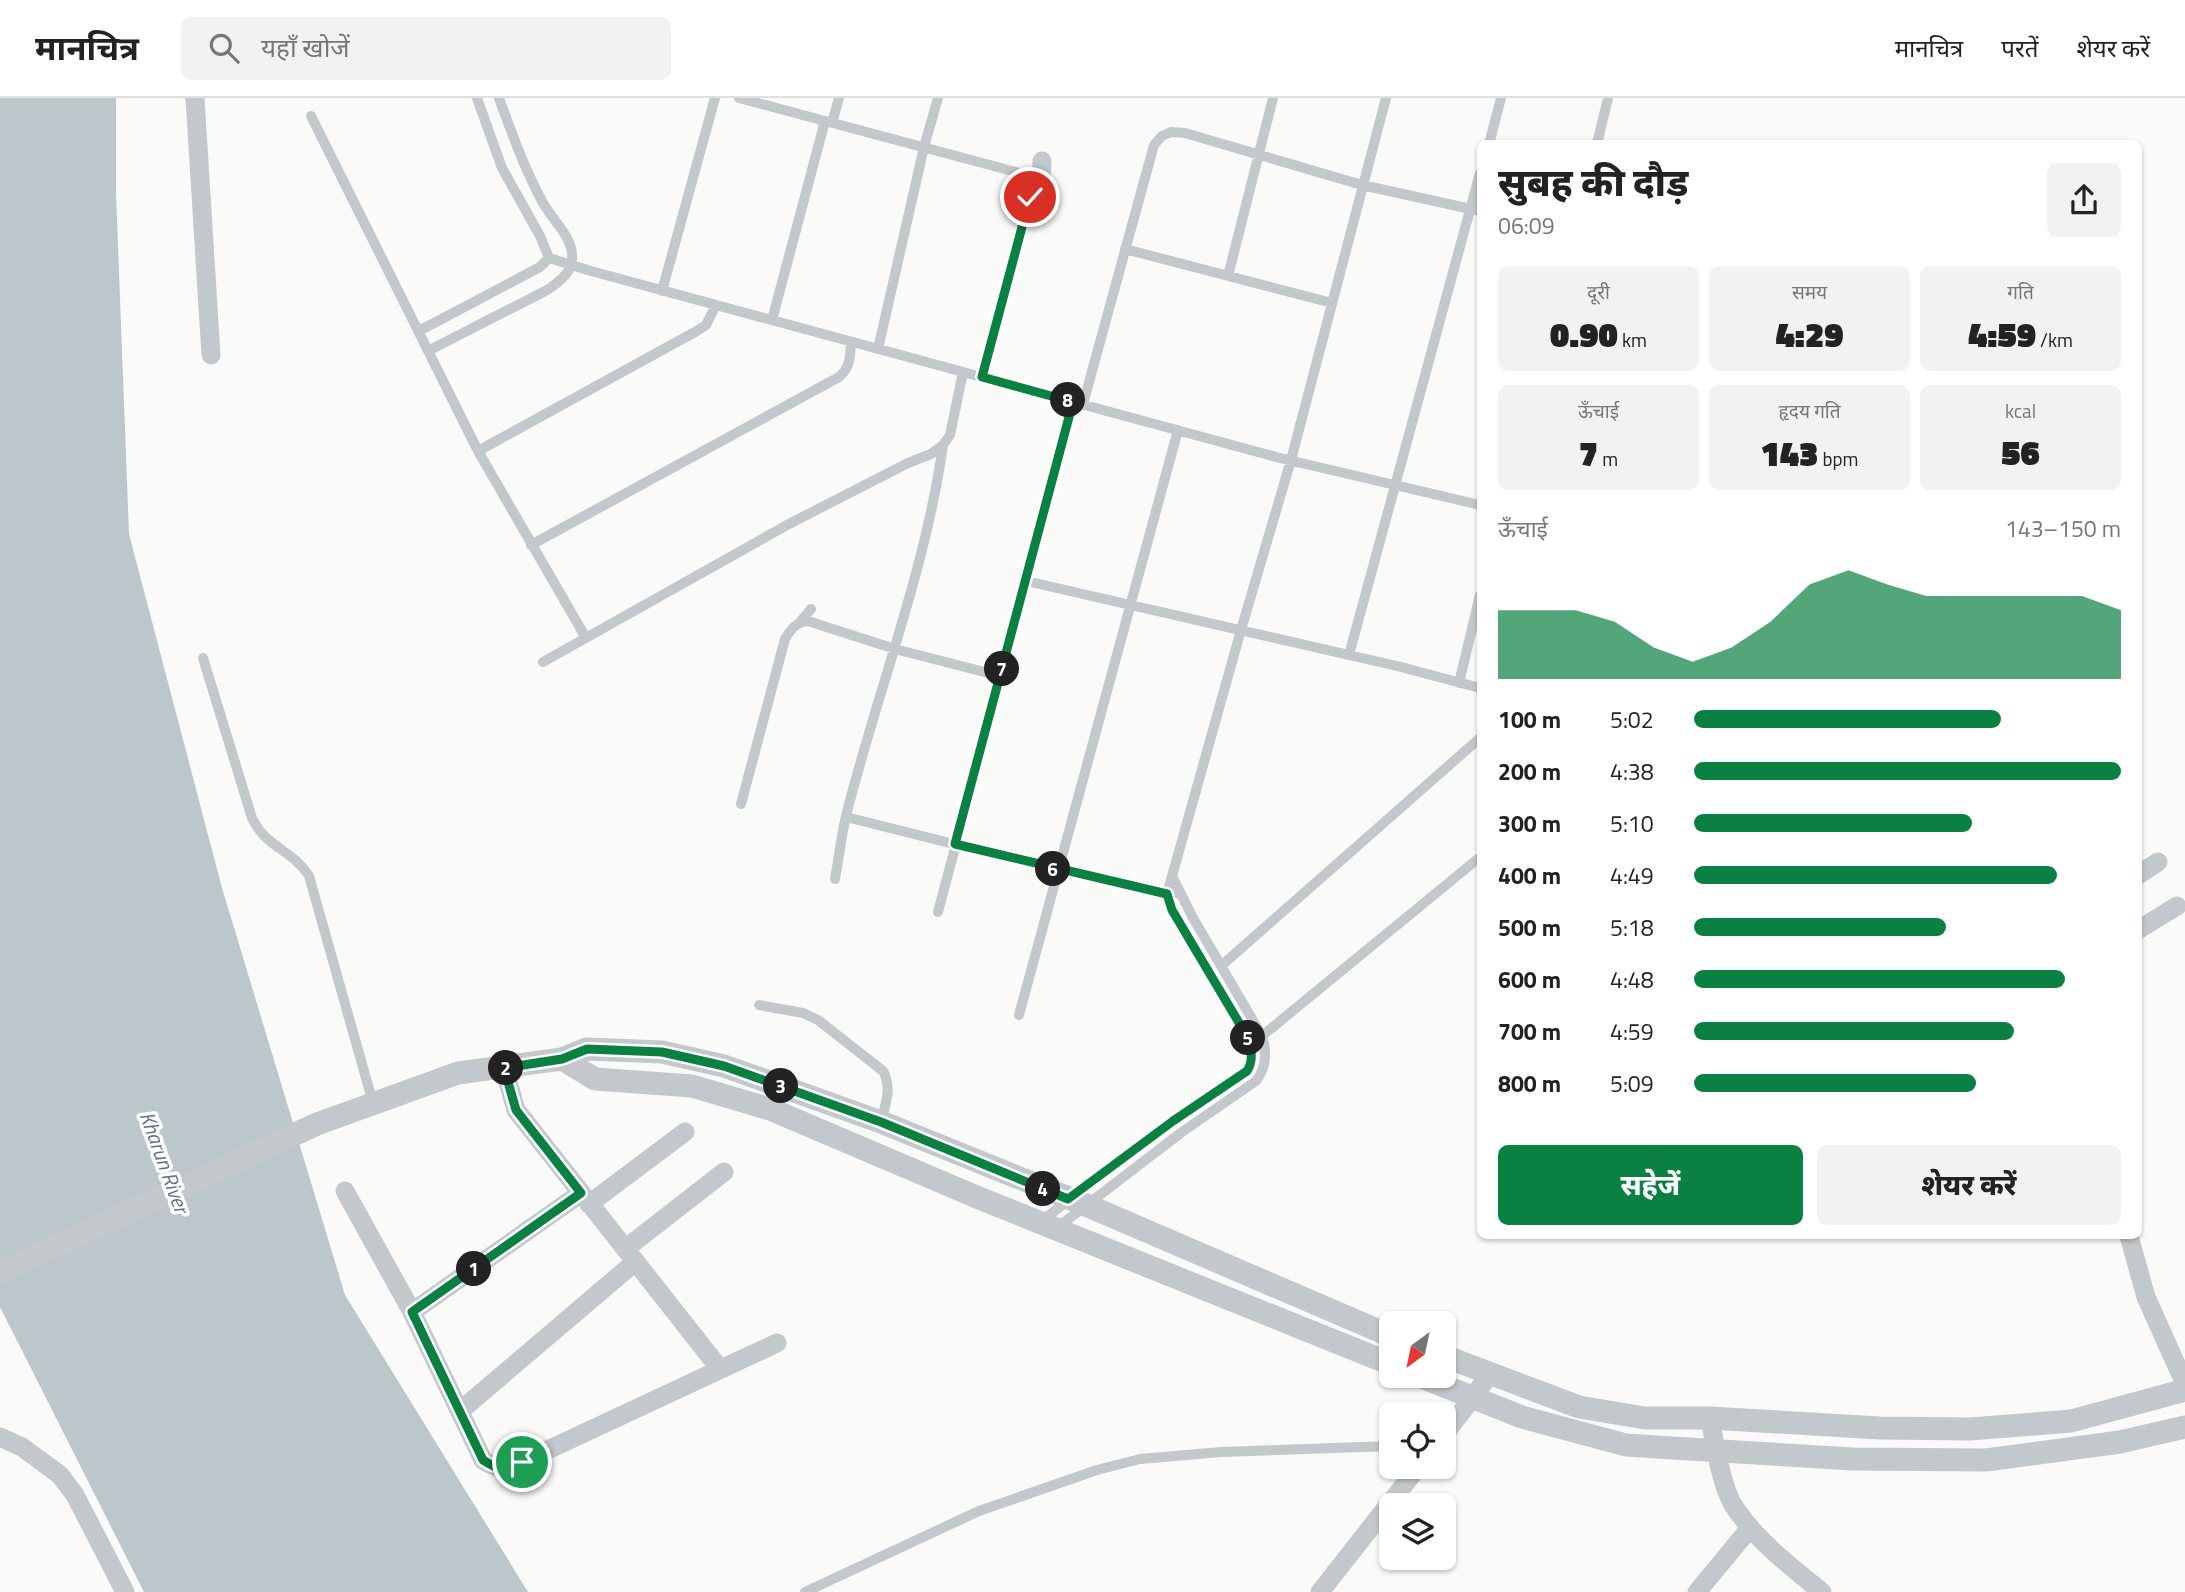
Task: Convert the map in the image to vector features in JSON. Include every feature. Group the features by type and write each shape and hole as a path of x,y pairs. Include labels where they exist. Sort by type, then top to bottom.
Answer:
{"street":[{"path":"195,98 211,355"},
{"path":"1030,187 1041,183 1042,161"},
{"path":"2142,872 2158,862"},
{"path":"2142,928 2177,906"},
{"path":"0,1272 317,1124 458,1073 562,1059 587,1049 662,1052 724,1066 881,1122 1379,1330"},
{"path":"562,1059 595,1079 692,1086 770,1109 1048,1226 1379,1359"},
{"path":"718,1094 724,1066"},
{"path":"504,1068 516,1110 720,1369"},
{"path":"412,1312 685,1132"},
{"path":"460,1411 724,1172"},
{"path":"345,1191 412,1312 483,1460 495,1468 506,1468 777,1343"},
{"path":"2130,1239 2146,1297 2185,1384"},
{"path":"1456,1360 1580,1407 1645,1418 1710,1418 1880,1428 1970,1429 2071,1421 2185,1390"},
{"path":"1456,1420 1491,1373"},
{"path":"1449,1388 1522,1417 1626,1445 1853,1459 1986,1460 2120,1442 2185,1427"},
{"path":"1710,1418 1715,1451 1731,1501 1750,1528 1776,1554 1822,1592"},
{"path":"0,1437 22,1447 60,1475 75,1495 125,1592"},
{"path":"1320,1592 1409,1479"},
{"path":"1697,1592 1750,1528"}],"lane":[{"path":"477,98 502,168 540,236 549,258"},
{"path":"428,351 550,289 566,275 571,265 573,253 567,239 544,204 512,134 499,98"},
{"path":"662,291 715,98"},
{"path":"739,98 1016,172 1024,178 1030,187 1030,197 982,377"},
{"path":"772,320 829,122 839,98"},
{"path":"878,349 923,148 938,98"},
{"path":"1228,276 1273,98"},
{"path":"1048,1226 1173,1121 1247,1071 1250,1066 1251,1049 1248,1038 1172,910 1167,894 1291,460 1385,98"},
{"path":"1490,140 1501,98"},
{"path":"1598,140 1608,98"},
{"path":"311,116 478,450 586,638"},
{"path":"938,912 1026,581 1154,145 1162,136 1171,132 1185,133 1362,185 1476,209 1395,485 1349,655"},
{"path":"1125,249 1332,303"},
{"path":"549,258 662,291 1291,460 1477,504"},
{"path":"419,331 540,267 549,258"},
{"path":"478,450 695,332 706,325 716,305"},
{"path":"531,545 839,377 847,371 851,342"},
{"path":"543,662 788,525 908,463 931,454 943,445 950,435 963,372"},
{"path":"1019,1014 1178,430"},
{"path":"835,879 846,817 920,562 943,445"},
{"path":"1026,581 1477,687"},
{"path":"1459,682 1477,607"},
{"path":"741,804 785,639 811,609"},
{"path":"801,621 1000,676"},
{"path":"204,658 258,831 303,867 309,876 373,1104"},
{"path":"1221,966 1477,741"},
{"path":"846,817 1058,870 1181,895"},
{"path":"1262,1035 1477,859"},
{"path":"1048,1226 1077,1202 1256,1081 1263,1072 1266,1061 1262,1035 1173,878"},
{"path":"759,1005 803,1013 818,1020 883,1071 888,1080 887,1101 881,1122"},
{"path":"805,1592 979,1511 1097,1470 1140,1459 1221,1452 1379,1446"}],"water":[{"name":"Kharun River","path":"0,98 116,98 116,193 129,534 222,888 345,1295 528,1592 144,1592 0,1307"}],"route":[{"path":"522,1462 506,1468 495,1468 483,1460 412,1312 581,1193 516,1110 504,1068 562,1059 587,1049 662,1052 724,1066 881,1122 1068,1199 1173,1121 1247,1071 1250,1066 1251,1049 1248,1038 1172,910 1167,894 955,844 1073,402 982,377 1030,197"}]}
